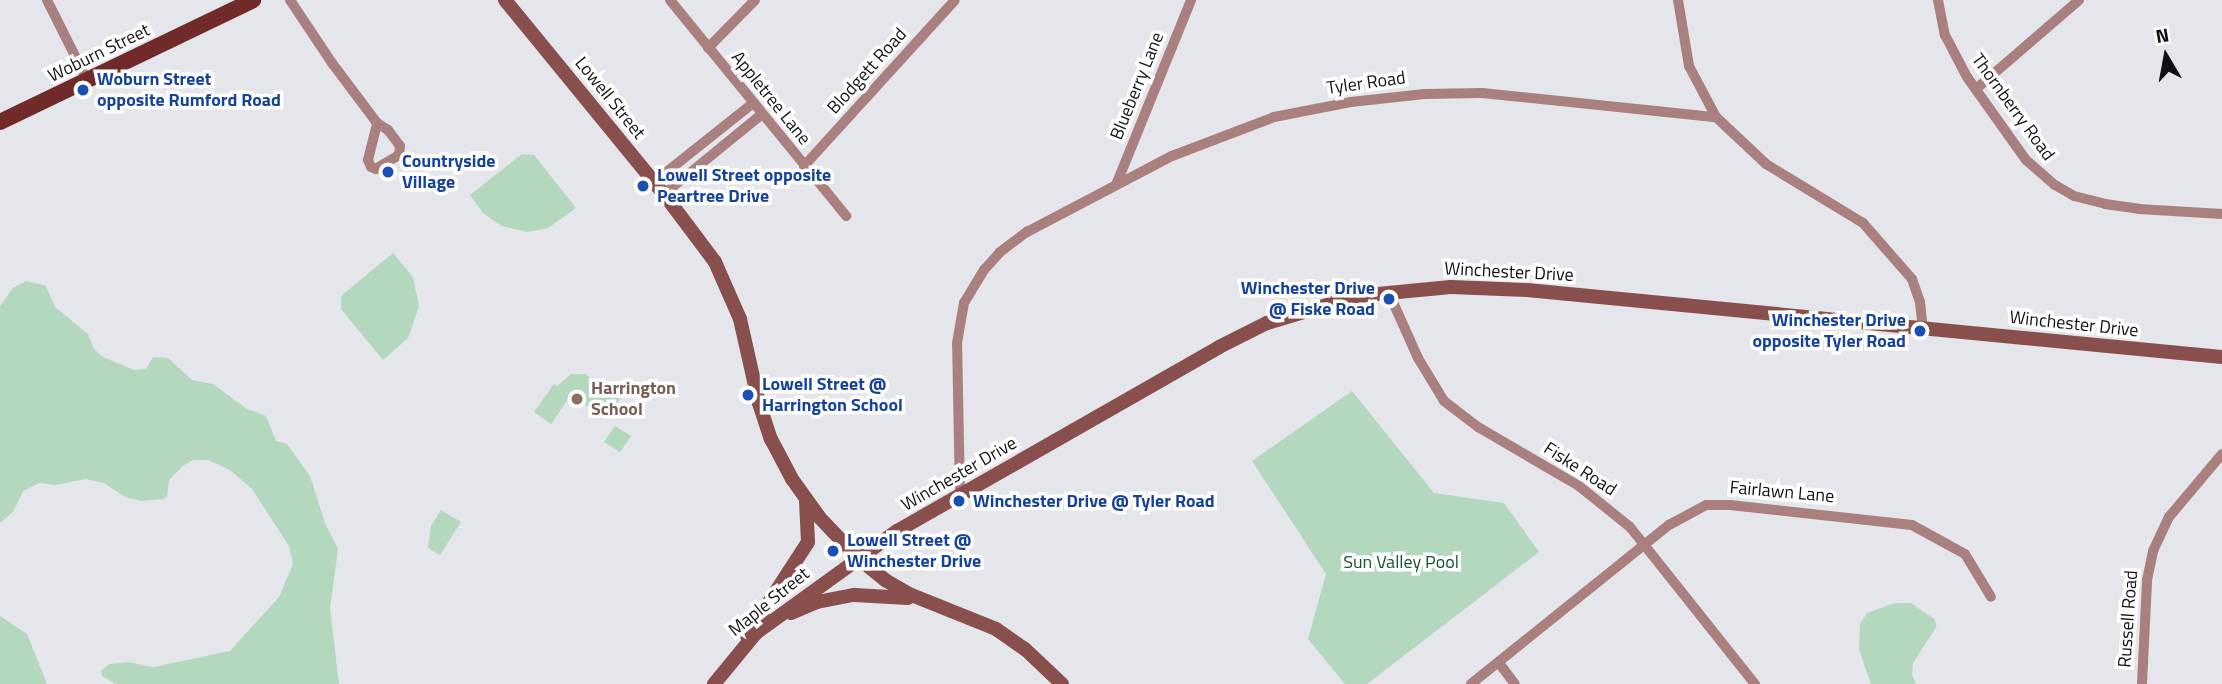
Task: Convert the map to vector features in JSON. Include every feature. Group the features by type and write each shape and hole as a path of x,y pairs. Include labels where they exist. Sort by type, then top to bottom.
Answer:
{"main road":[{"name":"Woburn Street","path":"0,122 253,0"},
{"name":"Lowell Street","path":"505,0 713,258 730,291 743,327 764,421 779,457 805,499 858,558 902,591 1009,637 1062,684"},
{"name":"Winchester Drive","path":"858,558 960,495 1164,377 1267,323 1357,296 1388,291 1451,287 1527,290 2222,357"},
{"path":"739,650 808,542 805,499"},
{"name":"Maple Street","path":"714,684 739,650 756,633 858,558"},
{"path":"756,633 805,607 854,595 899,596 953,611"}],"street":[{"path":"47,0 87,80"},
{"path":"290,0 331,63 377,122"},
{"name":"Appletree Lane","path":"670,0 761,116 846,216"},
{"path":"708,48 755,0"},
{"name":"Blodgett Road","path":"804,166 956,0"},
{"name":"Blueberry Lane","path":"1116,185 1191,0"},
{"path":"1678,0 1689,66 1716,117 1766,164 1863,223 1912,279 1920,302 1923,329"},
{"name":"Thornberry Road","path":"1938,0 1945,35 1976,89 2026,160 2055,186 2074,195 2138,209 2222,214"},
{"path":"1976,89 2079,0"},
{"name":"Tyler Road","path":"960,495 957,343 964,303 984,270 1000,252 1027,232 1172,156 1274,117 1400,96 1482,93 1716,117"},
{"path":"654,182 752,104"},
{"path":"664,194 761,116"},
{"name":"Fiske Road","path":"1388,291 1423,368 1444,401 1478,427 1606,505 1644,545 1755,684"},
{"name":"Russell Road","path":"2142,684 2148,572 2154,546 2175,508 2222,454"},
{"name":"Fairlawn Lane","path":"1471,684 1682,515 1710,505 1889,521 1923,530 1962,551 1973,564 1991,597"},
{"path":"1499,663 1515,684"}],"green space":[{"path":"522,154 534,155 576,208 548,228 527,232 502,226 484,214 470,195"},
{"path":"393,253 413,277 419,306 408,338 383,360 341,309 341,296"},
{"path":"26,281 46,286 55,307 88,334 94,349 103,357 134,370 146,369 153,357 168,358 192,380 213,384 247,409 266,416 276,441 287,444 310,476 325,523 338,549 330,608 339,684 116,684 102,676 101,671 109,664 128,662 153,667 230,651 279,597 293,564 289,546 252,489 230,470 208,460 193,460 184,465 169,480 167,497 163,499 141,501 125,497 104,483 86,479 56,485 39,483 23,491 13,512 0,523 0,306 13,288"},
{"path":"571,374 585,374 620,399 606,419 571,395 551,424 534,412 554,384 557,386"},
{"name":"Sun Valley Pool","path":"1352,391 1434,493 1504,503 1539,552 1367,684 1345,684 1308,639 1326,574 1252,461"},
{"path":"615,426 631,436 620,452 604,442"},
{"path":"441,510 461,522 440,555 428,548 431,526"},
{"path":"1895,603 1911,603 1934,619 1937,626 1913,663 1912,675 1916,684 1871,684 1859,650 1860,624 1867,613"},
{"path":"0,616 27,634 47,684 0,684"}],"place":[{"name":"Woburn Street opposite Rumford Road","path":"83,90"},
{"name":"Countryside Village","path":"388,172"},
{"name":"Lowell Street opposite Peartree Drive","path":"643,186"},
{"name":"Winchester Drive @ Fiske Road","path":"1389,299"},
{"name":"Winchester Drive opposite Tyler Road","path":"1920,331"},
{"name":"Lowell Street @ Harrington School","path":"748,395"},
{"name":"Harrington School","path":"577,399"},
{"name":"Winchester Drive @ Tyler Road","path":"959,501"},
{"name":"Lowell Street @ Winchester Drive","path":"833,551"}]}
